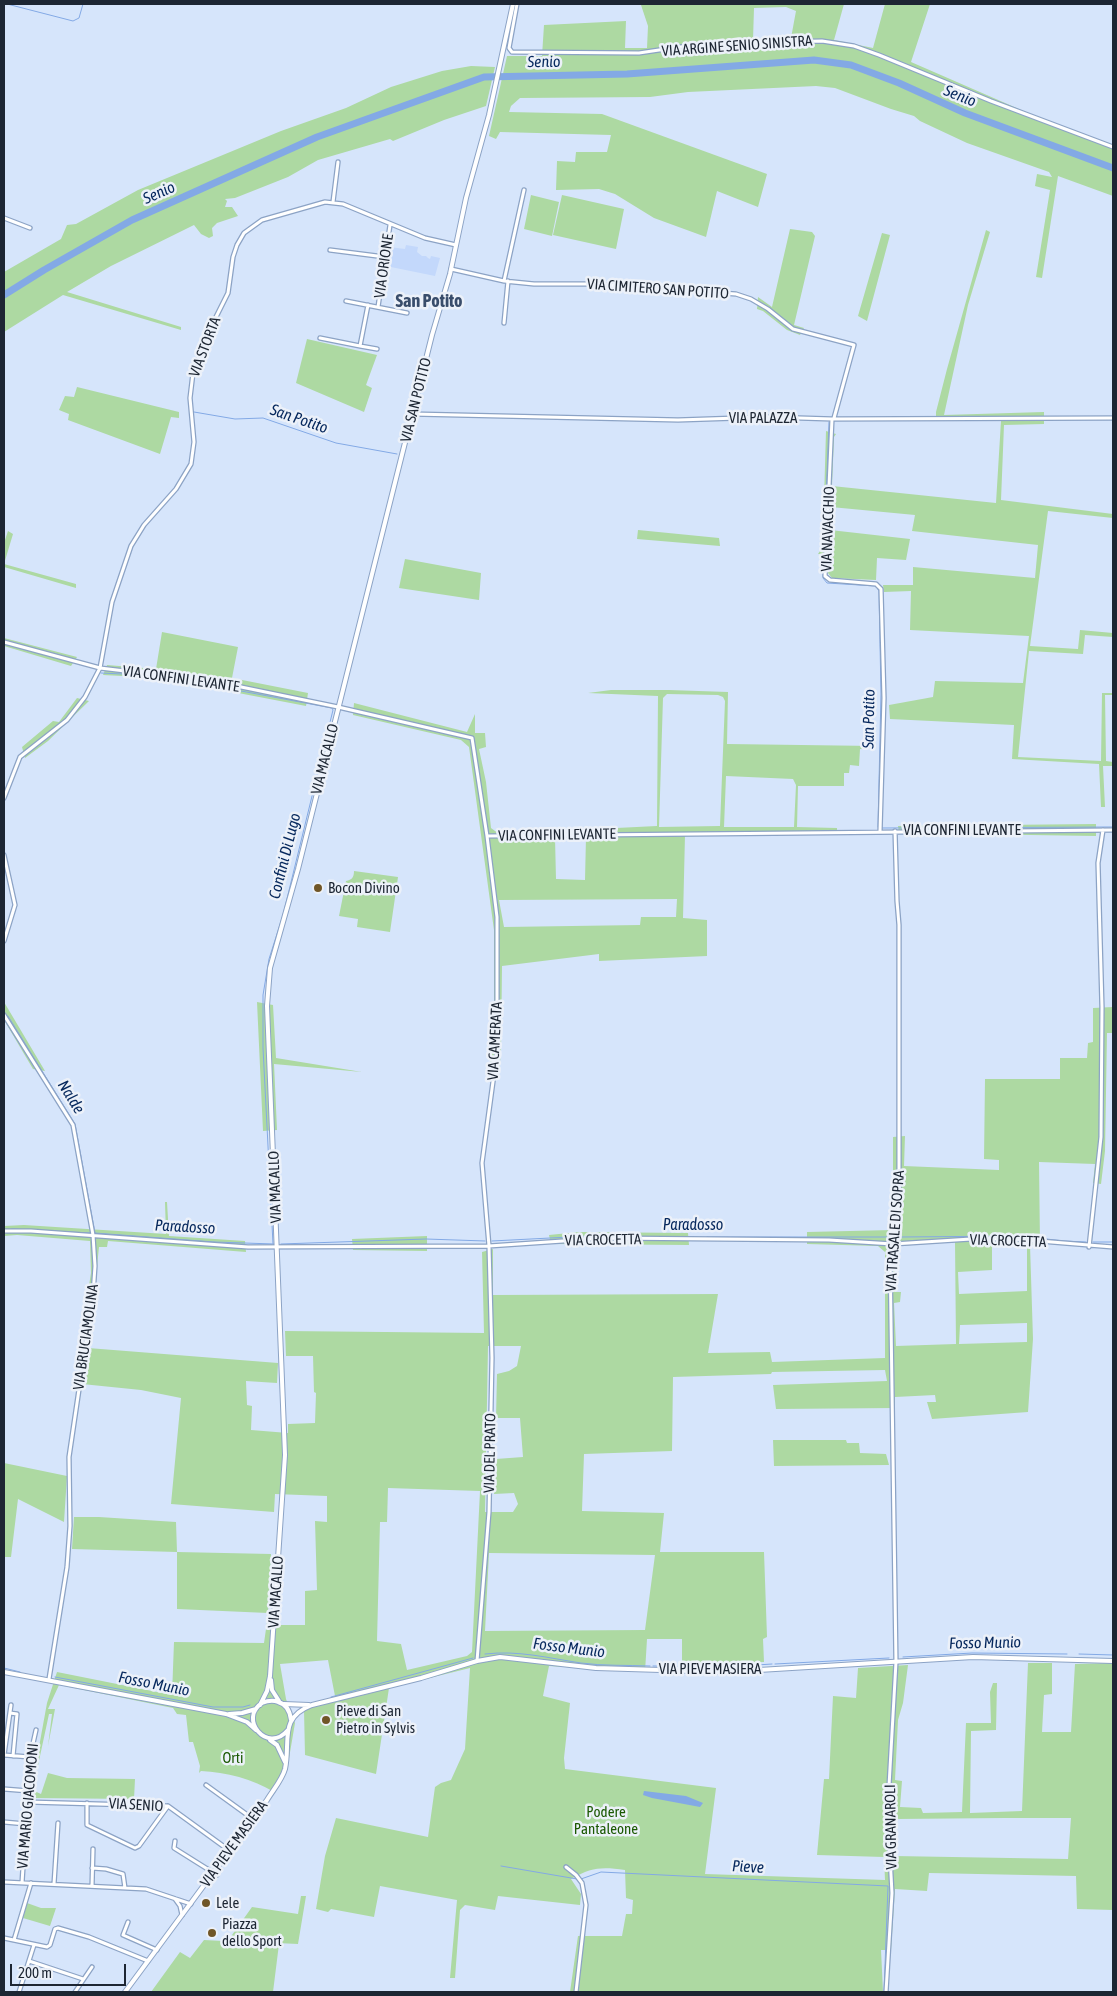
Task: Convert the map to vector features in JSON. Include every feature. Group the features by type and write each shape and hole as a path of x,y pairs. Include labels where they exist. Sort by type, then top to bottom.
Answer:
{"street":[{"name":"VIA SAN POTITO","path":"338,707 412,414 451,269 494,93 513,4"},
{"name":"VIA ARGINE SENIO SINISTRA","path":"517,4 509,48 512,52 639,53 679,47 822,41 854,46 1113,147"},
{"path":"333,202 338,162"},
{"path":"504,323 506,281 524,190"},
{"name":"VIA STORTA","path":"100,668 112,602 131,546 144,525 176,489 191,464 194,442 190,398 193,373 206,337 228,293 233,257 244,233 262,220 325,202 333,202 360,210 390,225 425,238 456,245"},
{"path":"4,218 30,228"},
{"name":"VIA ORIONE","path":"378,307 390,225"},
{"path":"330,250 385,257"},
{"name":"VIA CIMITERO SAN POTITO","path":"451,269 506,281 682,289 736,294 751,299 768,309 793,329 854,345"},
{"path":"346,301 407,313"},
{"path":"360,346 368,305"},
{"path":"320,338 377,349"},
{"name":"VIA NAVACCHIO","path":"854,345 833,418 825,576 830,580 876,584 881,589 884,698 880,831"},
{"name":"VIA PALAZZA","path":"412,414 678,420 768,417 1113,418"},
{"name":"VIA CONFINI LEVANTE","path":"4,642 100,668 217,682 338,707 472,738 487,836 1113,830"},
{"path":"4,798 20,757 67,720 76,710 100,668"},
{"name":"VIA MACALLO","path":"260,1705 267,1691 270,1676 285,1455 267,1006 270,968 295,878 338,707"},
{"path":"1088,1246 1101,1137 1102,1007 1098,864 1103,830"},
{"name":"VIA TRASALE DI SOPRA","path":"895,831 899,925 899,1189 897,1238 890,1253 890,1263 896,1662"},
{"name":"VIA CAMERATA","path":"487,836 497,917 497,1052 482,1163 489,1246"},
{"path":"4,855 15,905 4,941"},
{"name":"VIA BRUCIAMOLINA","path":"4,1015 73,1125 94,1235 95,1266 93,1295 69,1457 70,1526 67,1567 49,1680"},
{"name":"VIA CROCETTA","path":"4,1232 31,1231 94,1235 222,1246 489,1246 607,1238 829,1240 894,1244 948,1240 1007,1239 1113,1247"},
{"name":"VIA DEL PRATO","path":"477,1661 488,1512 492,1358 489,1246"},
{"name":"VIA PIEVE MASIERA","path":"125,1992 187,1908 215,1874 280,1780 285,1766 286,1737 291,1721 300,1710 312,1705 421,1678 477,1661 500,1657 596,1668 726,1672 973,1657 1113,1661"},
{"name":"VIA GRANAROLI","path":"886,1992 892,1893 888,1820 889,1786 896,1662"},
{"path":"4,1672 226,1714 247,1722 263,1737 277,1745 285,1766"},
{"name":"VIA MACALLO","path":"270,1676 272,1690 282,1703"},
{"name":"VIA PIEVE MASIERA","path":"260,1705 271,1700 282,1703 312,1705"},
{"path":"282,1703 290,1714 291,1721"},
{"path":"256,1730 253,1718 256,1709 260,1705"},
{"path":"11,1706 4,1755 30,1757"},
{"path":"226,1714 242,1713 256,1709"},
{"path":"10,1713 18,1714 13,1756"},
{"path":"263,1737 272,1739 279,1737 289,1728"},
{"name":"VIA MARIO GIACOMONI","path":"22,1883 30,1757 36,1730"},
{"path":"206,1785 253,1820"},
{"path":"4,1789 28,1791"},
{"name":"VIA SENIO","path":"28,1802 168,1806 230,1851"},
{"path":"87,1803 88,1825 135,1848 139,1846 168,1806"},
{"path":"4,1822 26,1824"},
{"path":"54,1884 58,1823"},
{"path":"175,1841 174,1848 215,1874"},
{"path":"92,1886 93,1849"},
{"path":"566,1867 582,1883 586,1905 576,1992"},
{"path":"92,1868 106,1869 123,1874 125,1888"},
{"path":"4,1882 149,1890 191,1904"},
{"path":"14,1940 31,1883"},
{"path":"175,1898 187,1908"},
{"path":"179,1903 182,1915"},
{"path":"128,1922 124,1935 156,1950"},
{"path":"4,1938 48,1947 55,1929 59,1928 89,1937 148,1961"},
{"path":"19,1992 34,1945"},
{"path":"29,1961 83,1979"},
{"path":"75,1992 92,1966"}],"shaded area":[{"path":"406,245 418,247 417,252 422,256 430,259 431,256 440,258 435,276 386,266 389,247 405,249"}],"green space":[{"path":"844,4 834,40 873,48 885,4 930,4 911,62 1090,140 1113,146 1113,196 1058,176 1042,278 1036,277 1050,190 1035,186 1037,174 1052,177 1049,172 967,143 920,121 914,116 835,88 816,86 688,92 650,97 520,98 511,106 509,112 602,114 767,174 758,207 717,191 706,237 654,218 615,194 599,189 556,190 557,161 575,162 576,152 607,152 611,135 500,132 496,139 489,136 507,56 542,56 544,25 626,21 625,48 647,48 648,26 641,5","holes":["786,7 796,11 791,38 753,40 754,8"]},
{"path":"471,66 495,67 486,106 444,120 393,141 390,139 318,160 288,177 235,198 225,199 227,201 225,207 232,207 238,216 217,223 212,228 213,236 209,238 201,234 194,225 111,266 67,292 181,327 181,330 63,295 4,332 4,272 61,239 67,225 76,224 138,190 281,131 346,108 391,87 442,71"},
{"path":"531,195 559,202 552,236 524,229"},
{"path":"562,195 624,209 616,249 553,235"},
{"path":"790,229 812,232 815,236 794,325 804,328 800,335 787,330 763,311 757,309 758,297 772,307"},
{"path":"986,230 990,232 968,305 944,415 1044,412 1044,424 1004,425 1001,500 1113,514 1113,518 1048,511 1030,646 1078,649 1080,630 1113,633 1113,637 1085,635 1083,654 1029,651 1018,757 1101,761 1102,693 1113,693 1113,695 1105,695 1106,761 1113,762 1113,766 1103,766 1105,807 1101,807 1099,764 1012,759 1014,725 890,719 889,705 933,697 935,681 1023,683 1029,636 910,630 911,591 884,592 883,585 913,585 913,567 1035,578 1038,545 912,531 915,515 831,507 830,530 910,539 906,560 877,558 876,580 832,578 828,573 828,555 818,554 822,548 823,534 826,431 836,434 834,437 832,486 996,503 1001,421 936,420 936,412 947,369"},
{"path":"882,233 890,235 867,321 858,316"},
{"path":"307,339 377,355 366,385 372,388 364,412 296,383"},
{"path":"77,387 179,412 179,418 171,417 160,454 68,420 69,414 59,410 65,396 74,397"},
{"path":"638,530 719,538 720,546 637,539"},
{"path":"8,531 13,534 4,564 4,543"},
{"path":"405,559 481,573 479,600 399,588"},
{"path":"4,564 76,584 76,588 4,567"},
{"path":"162,632 238,647 232,678 308,693 306,706 160,678 103,675 107,665 156,669"},
{"path":"4,638 77,657 71,666 4,646"},
{"path":"611,690 728,692 727,744 875,746 875,749 860,749 859,766 850,765 849,773 844,773 844,786 798,786 797,827 837,828 837,834 685,835 683,918 707,920 707,956 599,961 599,954 502,966 499,1074 489,1073 494,1033 494,930 469,747 461,740 353,715 354,703 467,732 475,714 475,733 485,733 486,747 479,749 486,782 491,828 495,831 562,831 562,837 555,838 556,879 585,880 586,837 596,837 596,829 657,826 658,696 588,693","holes":["667,694 718,695 723,697 725,701 720,826 659,827 663,698","726,776 793,779 796,785 794,827 724,827","677,899 676,917 641,917 640,925 504,927 499,900"]},
{"path":"77,698 89,701 48,741 25,758 22,747 53,721 59,722"},
{"path":"1096,824 1096,836 899,833 898,826"},
{"path":"354,871 398,877 390,932 357,927 358,919 339,916 346,881 352,878"},
{"path":"4,1002 45,1071 33,1069 4,1020"},
{"path":"257,1002 273,1005 276,1058 362,1072 274,1064 277,1130 263,1131"},
{"path":"1113,1007 1113,1033 1107,1033 1105,1151 1101,1184 1093,1183 1095,1164 1039,1162 1040,1245 1030,1245 1033,1339 1028,1412 932,1419 927,1402 936,1402 935,1395 895,1397 895,1408 776,1409 773,1385 887,1381 885,1370 772,1372 771,1374 673,1377 672,1451 584,1454 582,1511 664,1513 660,1552 764,1552 767,1637 763,1639 764,1662 682,1665 682,1639 647,1639 645,1672 549,1666 543,1696 570,1703 564,1758 565,1769 716,1788 705,1874 885,1880 884,1857 817,1855 824,1779 829,1779 833,1696 856,1698 858,1668 908,1665 903,1703 898,1720 895,1780 902,1781 900,1807 921,1808 923,1813 962,1812 966,1723 991,1723 990,1692 993,1683 997,1683 996,1730 971,1731 970,1813 1022,1811 1028,1663 1052,1663 1052,1694 1044,1695 1042,1732 1071,1732 1075,1664 1113,1663 1113,1910 1077,1909 1076,1876 929,1873 927,1891 895,1889 891,1950 881,1950 883,1992 570,1992 578,1936 622,1936 626,1914 632,1914 633,1900 626,1898 625,1870 597,1869 585,1872 571,1879 581,1894 580,1905 498,1896 495,1910 465,1905 460,1910 455,1978 450,1978 457,1900 380,1886 374,1917 331,1909 328,1912 316,1909 325,1856 336,1818 428,1837 435,1787 451,1780 465,1749 470,1668 389,1688 376,1774 305,1755 304,1710 335,1696 328,1660 280,1664 286,1699 295,1723 287,1770 274,1792 257,1783 239,1777 201,1771 199,1773 200,1766 193,1742 189,1742 186,1715 177,1714 173,1708 59,1685 48,1709 55,1709 48,1746 52,1714 49,1714 37,1770 35,1769 47,1703 57,1672 172,1695 174,1642 264,1643 267,1622 279,1625 305,1625 305,1591 317,1590 315,1521 327,1522 327,1496 275,1494 274,1512 171,1504 181,1398 141,1390 82,1384 88,1348 278,1363 277,1383 246,1381 247,1405 252,1406 251,1430 288,1433 288,1424 315,1423 316,1393 314,1392 313,1356 286,1356 285,1331 484,1333 482,1252 493,1249 493,1295 718,1294 708,1353 770,1352 772,1362 885,1358 885,1252 878,1246 807,1244 807,1232 893,1230 893,1137 905,1136 904,1166 999,1170 999,1160 984,1159 985,1079 1060,1079 1060,1058 1087,1058 1088,1043 1093,1042 1093,1008","holes":["955,1242 956,1344 896,1346 894,1303 900,1302 901,1292 895,1292 897,1246","992,1242 1027,1243 1027,1291 959,1294 958,1272 992,1270","1027,1323 1027,1342 959,1344 960,1325","488,1346 521,1346 517,1366 509,1371 497,1374 496,1418 520,1418 523,1457 496,1459 494,1494 514,1493 518,1504 513,1512 485,1512","388,1488 480,1491 472,1652 467,1656 407,1670 401,1644 377,1641 380,1522 387,1522","489,1553 655,1555 645,1630 485,1631","1071,1818 1068,1859 894,1856 896,1819"]},
{"path":"165,1202 167,1202 169,1236 245,1241 246,1252 108,1241 107,1247 99,1247 91,1324 83,1323 91,1273 90,1241 17,1235 4,1236 4,1226 24,1225 166,1234"},
{"path":"579,1232 688,1233 689,1245 551,1244 549,1235"},
{"path":"427,1236 427,1251 353,1250 352,1239"},
{"path":"773,1440 846,1440 847,1443 859,1443 860,1453 886,1454 889,1465 774,1466"},
{"path":"4,1463 67,1476 64,1522 18,1499 11,1557 4,1557"},
{"path":"74,1517 176,1522 177,1552 72,1549"},
{"path":"177,1552 271,1554 268,1613 177,1609"},
{"path":"48,1773 67,1778 135,1779 134,1799 31,1798 32,1790 41,1794"},
{"path":"301,1896 306,1896 298,1944 234,1941 232,1935 252,1907 298,1914"},
{"path":"27,1903 41,1908 56,1908 50,1926 23,1918"},
{"path":"204,1940 279,1944 273,1992 151,1992 180,1952 190,1958"}],"water":[{"path":"644,1791 686,1796 703,1803 700,1807 652,1798 643,1795"}],"waterway":[{"path":"7,4 73,21 79,18 83,4"},
{"name":"Senio","path":"4,295 132,220 317,137 484,77 627,74 814,60 851,65 899,83 965,113 1113,168"},
{"name":"San Potito","path":"194,412 235,419 263,418 336,443 397,454"},
{"name":"San Potito","path":"829,422 823,578 827,583 876,586 879,591 881,694 878,827"},
{"name":"Confini Di Lugo","path":"101,673 143,675"},
{"name":"Confini Di Lugo","path":"177,679 332,708 333,710 283,915 269,959 263,995 263,1048 273,1244"},
{"name":"San Potito","path":"882,828 1113,827"},
{"name":"Nalde","path":"4,1016 8,1016 75,1124 95,1233"},
{"name":"Paradosso","path":"12,1229 90,1233"},
{"name":"Paradosso","path":"95,1233 214,1242 274,1244"},
{"name":"Paradosso","path":"492,1241 589,1236 661,1237"},
{"name":"Paradosso","path":"901,1237 1020,1236 1086,1242"},
{"name":"Paradosso","path":"707,1237 894,1237"},
{"name":"Paradosso","path":"281,1244 426,1239 485,1241"},
{"name":"Paradosso","path":"1093,1242 1113,1242"},
{"name":"Fosso Munio","path":"485,1654 509,1653 589,1664 650,1666"},
{"name":"Fosso Munio","path":"903,1657 972,1653 1067,1654"},
{"name":"Fosso Munio","path":"1079,1654 1113,1655"},
{"name":"Fosso Munio","path":"331,1697 473,1658"},
{"name":"Fosso Munio","path":"775,1664 889,1658"},
{"name":"Fosso Munio","path":"653,1666 726,1667 772,1664"},
{"name":"Fosso Munio","path":"4,1668 20,1672"},
{"name":"Fosso Munio","path":"55,1677 213,1707 243,1707 250,1705"},
{"name":"Pieve","path":"501,1866 577,1879"},
{"name":"Pieve","path":"581,1879 601,1872 888,1886 884,1992"}],"place":[{"name":"Bocon Divino","path":"318,888"},
{"name":"Pieve di San Pietro in Sylvis","path":"326,1720"},
{"name":"Lele","path":"206,1903"},
{"name":"Piazza dello Sport","path":"212,1933"}],"district":[{"name":"San Potito","path":"429,301"}],"park label":[{"name":"Orti","path":"233,1758"},
{"name":"Podere Pantaleone","path":"606,1820"}]}
